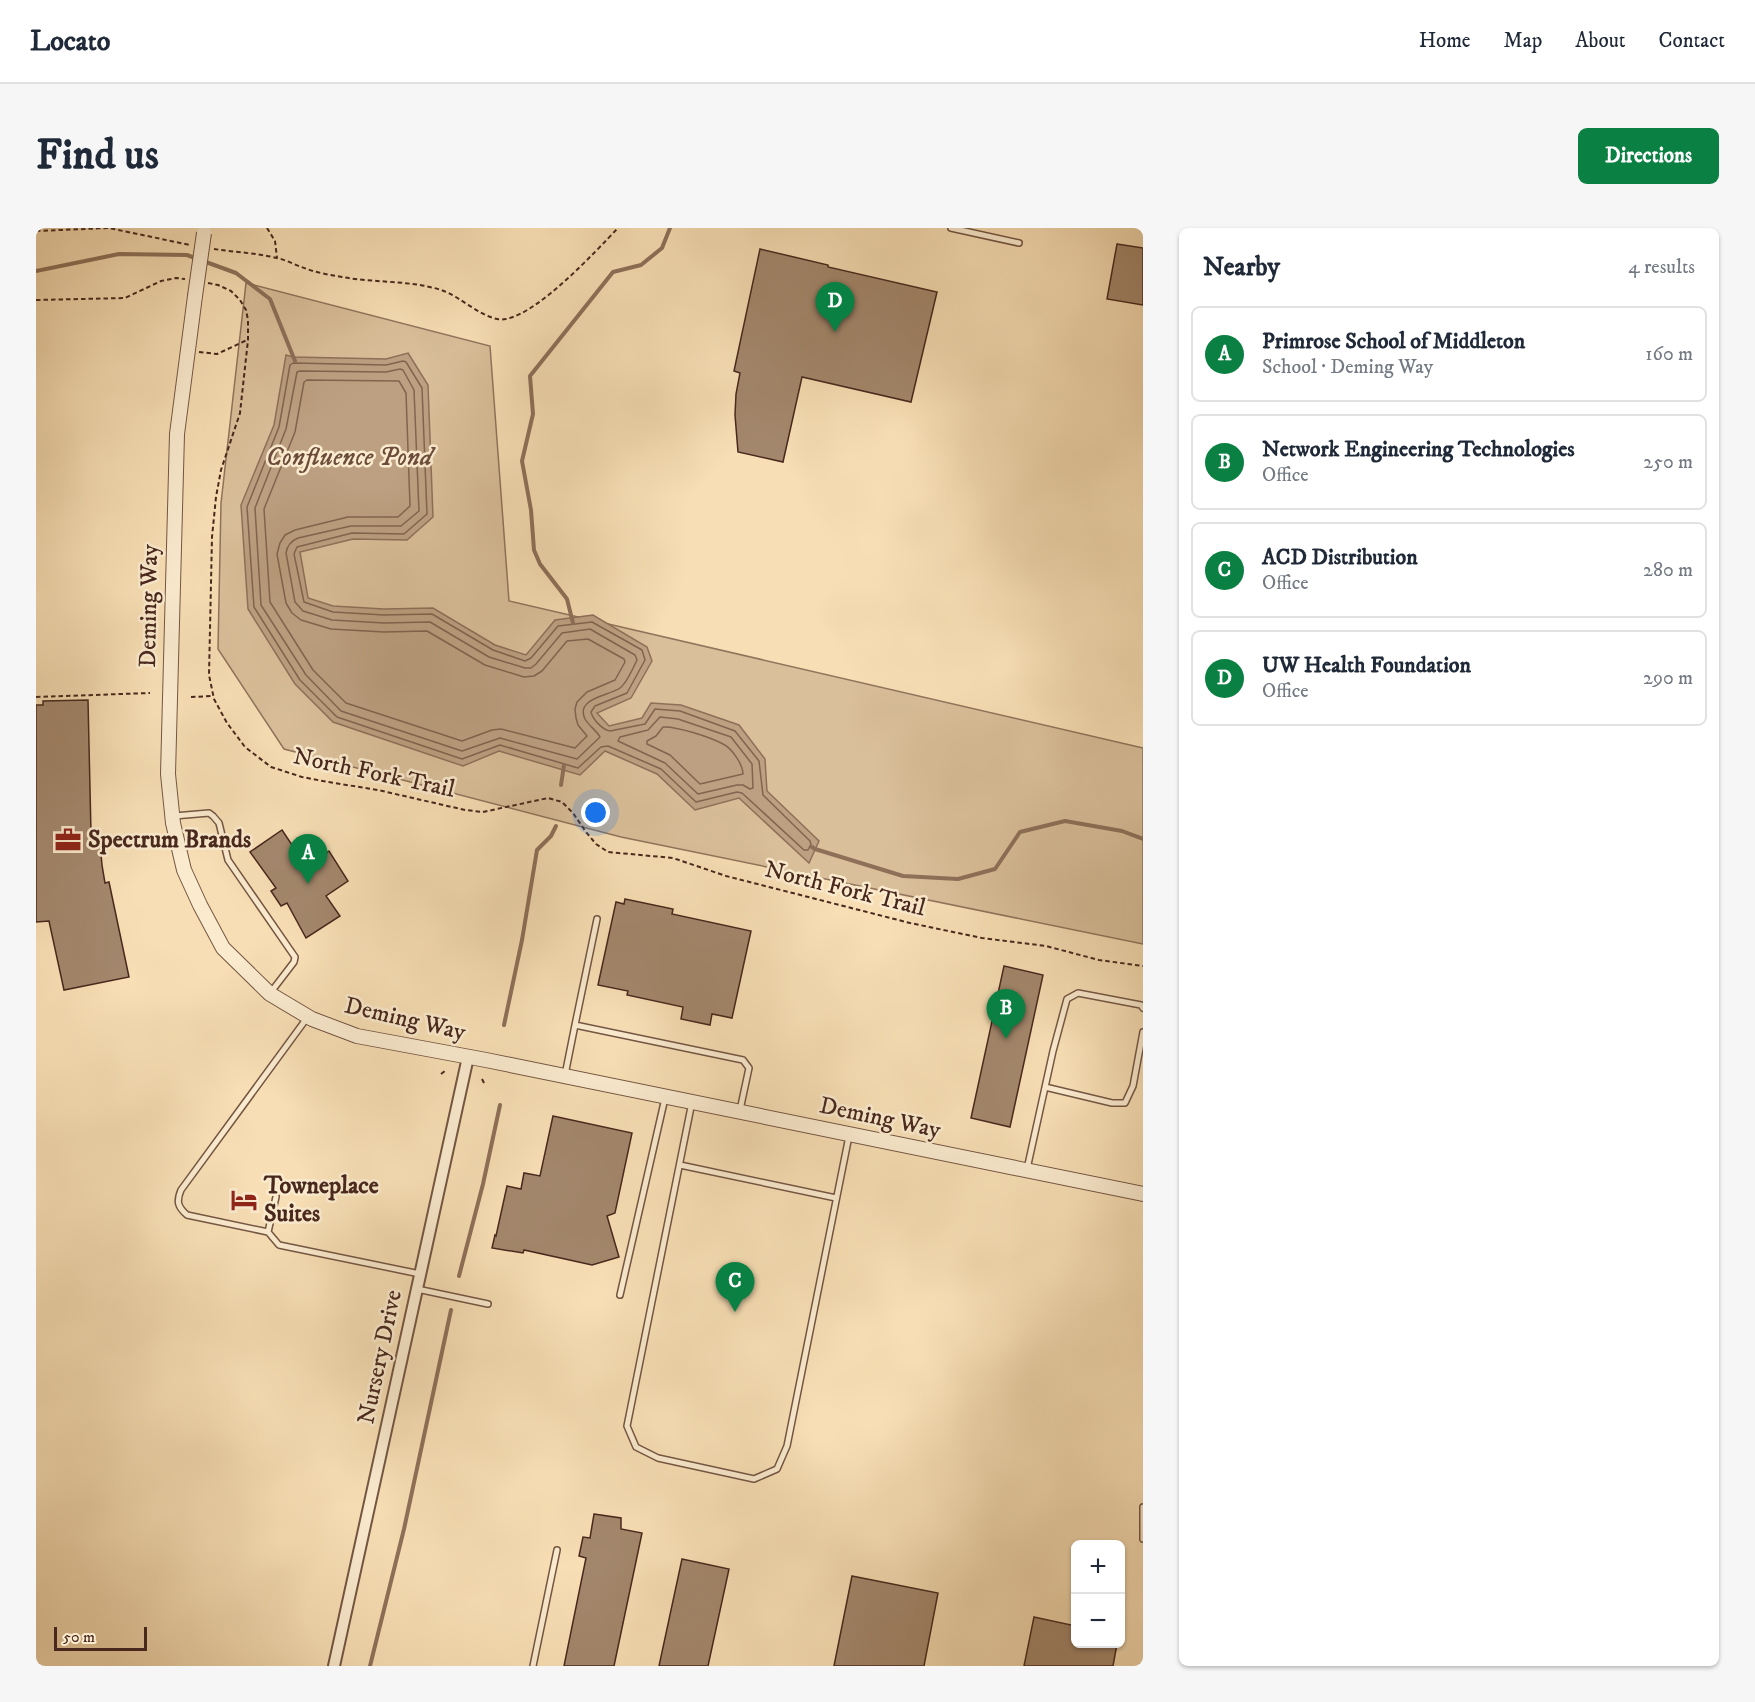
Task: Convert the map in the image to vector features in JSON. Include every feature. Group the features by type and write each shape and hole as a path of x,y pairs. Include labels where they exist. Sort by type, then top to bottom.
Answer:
{"street":[{"name":"Deming Way","path":"204,230 177,434 168,774 172,816 184,870 224,948 270,994 308,1017 357,1036 1143,1194"},
{"name":"Nursery Drive","path":"334,1666 468,1057"}],"lane":[{"path":"951,228 1019,243"},
{"path":"172,816 208,813 213,816 219,823 228,860 295,957 294,962 270,994"},
{"path":"565,1076 597,919"},
{"path":"1027,1171 1067,999 1078,993 1141,1005 1143,1008"},
{"path":"308,1017 181,1191 178,1204 187,1215 268,1232 279,1245 420,1274"},
{"path":"575,1025 743,1060 749,1068 740,1112"},
{"path":"1045,1087 1112,1103 1125,1103 1133,1086 1143,1032"},
{"path":"620,1295 666,1097"},
{"path":"692,1102 627,1426 636,1447 658,1458 754,1479 777,1468 787,1446 849,1134"},
{"path":"680,1165 836,1198"},
{"path":"268,1232 276,1197"},
{"path":"417,1289 488,1304"},
{"path":"1143,1507 1143,1539"},
{"path":"533,1666 557,1550"}],"path":[{"path":"36,231 109,228 194,246"},
{"path":"267,228 275,241 277,258"},
{"path":"206,248 277,258 305,268 343,277 442,290 490,317 506,319 528,309 569,278 618,228"},
{"path":"36,300 125,298 161,281 186,279"},
{"name":"North Fork Trail","path":"208,283 231,291 240,300 246,310 248,340 240,413 221,470 216,497 209,675 213,696 227,723 245,747 270,767 302,777 378,790 465,810 483,812 548,798 562,802 596,844 608,852 673,858 726,876 910,923 982,938 1046,946 1099,960 1143,966"},
{"path":"188,350 217,354 248,340"},
{"path":"36,696 150,693"},
{"path":"191,697 213,696"},
{"path":"441,1074 445,1071"},
{"path":"482,1079 484,1083"}],"shaded area":[{"path":"246,283 490,346 509,601 1143,748 1143,944 621,837 284,749 218,649 221,503"}],"water":[{"name":"Confluence Pond","path":"408,353 428,385 433,517 407,540 353,539 300,552 308,598 333,606 384,609 433,608 495,645 526,655 555,620 593,615 647,647 652,661 631,698 597,713 609,726 642,718 651,703 681,705 739,725 765,759 767,791 819,841 809,863 739,798 695,810 657,774 605,751 580,775 499,751 463,766 333,722 295,684 248,609 241,505 274,425 286,355 386,359"}],"building":[{"path":"1117,244 1143,248 1143,305 1107,299"},
{"path":"760,249 937,292 911,402 802,377 783,462 738,452 735,415 740,373 734,371"},
{"name":"Spectrum Brands","path":"88,700 91,833 99,833 105,883 109,882 129,977 64,990 49,921 36,922 36,705 43,705 43,701"},
{"path":"282,830 294,848 306,841 313,851 317,849 322,856 329,851 348,881 326,896 340,916 306,938 287,903 281,906 271,891 276,888 250,852"},
{"path":"625,899 673,909 672,914 751,931 732,1018 712,1014 710,1025 681,1019 683,1007 627,995 628,991 598,985 616,902 624,904"},
{"path":"1004,966 1043,975 1010,1127 971,1118"},
{"path":"553,1116 632,1133 615,1213 607,1216 619,1257 592,1265 524,1250 523,1253 492,1248 507,1186 521,1189 524,1173 540,1176"},
{"path":"594,1514 621,1518 621,1529 642,1533 614,1666 564,1666 586,1558 579,1556 583,1537 590,1538"},
{"path":"682,1559 729,1569 708,1666 659,1666"},
{"path":"852,1576 938,1593 924,1666 834,1666"},
{"path":"1034,1617 1071,1625 1071,1648 1116,1648 1113,1666 1024,1666"}],"waterway":[{"path":"573,623 567,599 540,564 534,550 531,510 522,461 533,414 530,376 613,272 641,265 662,248 670,228"},
{"path":"36,271 119,254 187,255 236,273 270,299 295,361"},
{"path":"561,785 564,765"},
{"path":"812,847 903,876 958,879 995,869 1020,832 1065,821 1122,831 1143,839"},
{"path":"504,1025 522,940 537,850 551,836 556,826"},
{"path":"459,1276 483,1184 500,1105"},
{"path":"370,1666 404,1529 451,1310"}],"place":[{"name":"UW Health Foundation","path":"835,332"},
{"name":"Spectrum Brands","path":"68,840"},
{"name":"Primrose School of Middleton","path":"308,884"},
{"name":"Network Engineering Technologies","path":"1006,1039"},
{"name":"Towneplace Suites","path":"244,1200"},
{"name":"ACD Distribution","path":"735,1312"}]}
